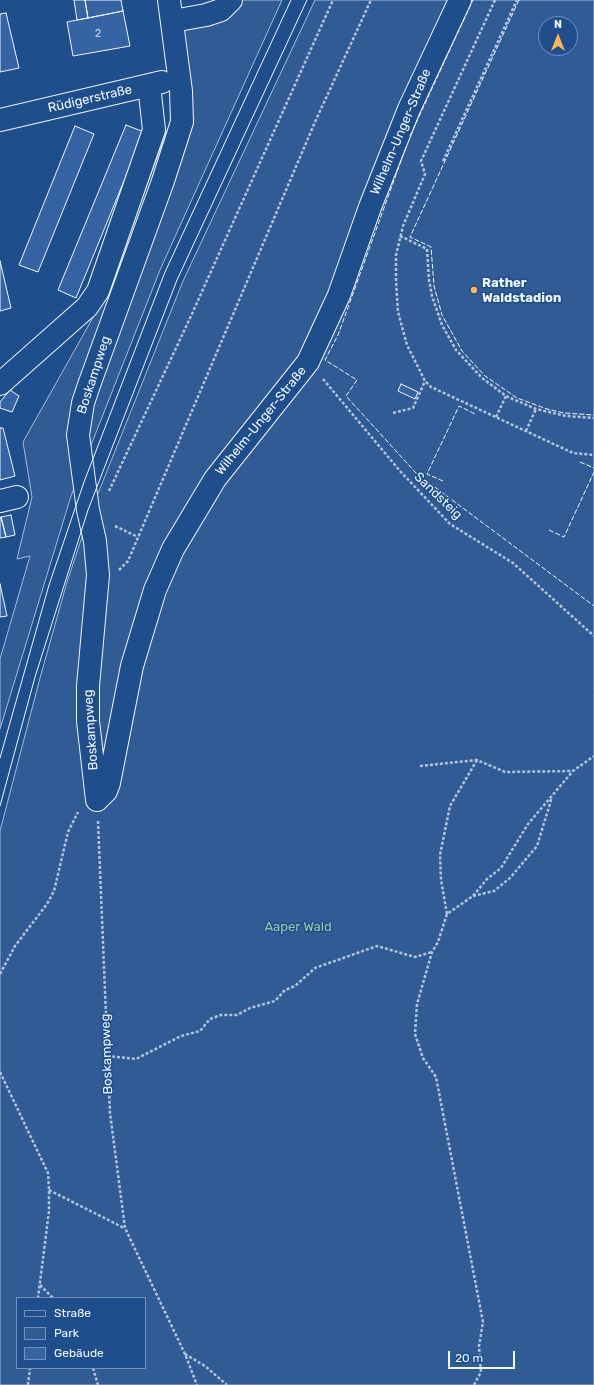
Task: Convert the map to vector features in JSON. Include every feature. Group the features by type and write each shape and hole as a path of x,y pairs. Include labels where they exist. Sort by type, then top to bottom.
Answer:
{"street":[{"name":"Boskampweg","path":"97,800 88,721 88,686 98,575 95,541 78,450 78,435 89,385 163,181 182,122 173,21 169,0"},
{"path":"173,21 206,15 221,10 231,0"},
{"name":"Wilhelm-Unger-Straße","path":"97,800 106,791 109,783 132,666 155,590 173,549 216,478 308,362 339,295 370,207 409,109 460,0"},
{"name":"Rüdigerstraße","path":"0,120 179,78"},
{"path":"0,384 86,307 98,291 154,130 149,85"}],"path":[{"path":"107,496 194,309 333,0"},
{"path":"98,575 119,570 128,562 315,122 371,0"},
{"path":"495,0 421,160 425,174 408,210 400,236 396,281 398,312 407,345 425,381 431,387 573,453 594,455"},
{"path":"443,160 517,0"},
{"path":"400,236 427,249 429,280 432,296 442,325 456,350 482,378 506,396 536,409 566,416 594,418"},
{"name":"Sandsteig","path":"308,362 400,471 450,524 513,563 594,636"},
{"path":"393,413 413,408 425,381"},
{"path":"496,417 506,396"},
{"path":"526,431 536,409"},
{"path":"111,524 138,537"},
{"path":"447,914 473,896 487,879 501,868 528,824 573,772 594,756"},
{"path":"420,766 477,760 505,772 573,772"},
{"path":"474,1385 481,1372 479,1346 483,1322 436,1077 422,1058 416,1034 417,1004 432,952 438,942 447,914 440,855 450,806 477,760"},
{"path":"473,896 494,891 510,878 537,846 553,795"},
{"path":"0,974 15,946 47,904 54,891 68,832 76,814 86,802 97,800"},
{"name":"Boskampweg","path":"97,800 110,1113 125,1228 185,1354 197,1385"},
{"path":"107,1056 136,1059 182,1036 200,1031 210,1019 221,1015 237,1015 250,1008 276,1001 285,990 295,986 315,968 376,946 415,957 432,952"},
{"path":"0,1072 48,1173 50,1190 38,1297"},
{"path":"50,1190 125,1228"},
{"path":"40,1285 52,1297"},
{"path":"185,1354 205,1366 228,1385"},
{"path":"28,1385 30,1369"},
{"path":"93,1369 98,1385"}],"green space":[{"path":"238,0 282,0 160,270 71,496 0,729 0,659 30,556 17,559 32,497 23,442 105,296 172,118 185,27"},
{"name":"Aaper Wald","path":"315,0 594,0 594,1385 0,1385 0,831 67,582 89,516 183,281"}],"building":[{"path":"74,0 85,0 88,18 77,20"},
{"path":"85,0 121,0 123,11 88,18"},
{"path":"123,11 130,46 73,56 67,22"},
{"path":"6,13 19,68 0,72 0,14"},
{"path":"126,125 144,132 76,298 58,290"},
{"path":"75,126 94,134 38,272 19,265"},
{"path":"0,261 11,308 0,311"},
{"path":"401,384 418,392 415,399 398,391"},
{"path":"10,390 19,396 12,412 0,408 0,402"},
{"path":"0,428 3,428 15,476 0,480"},
{"path":"11,515 15,535 6,537 1,517"},
{"path":"1,517 6,537 0,538 0,518"},
{"path":"0,584 7,616 0,617"}],"tram line":[{"path":"0,758 49,585 84,482 165,272 291,0"},
{"path":"0,806 35,677 88,510 177,280 307,0"}],"fence":[{"path":"410,136 473,0"},
{"path":"519,0 410,237 431,247 434,286 442,315 462,351 485,376 517,398 547,409 564,413 594,415"},
{"path":"406,147 338,335 325,360 357,380 346,396 416,473 594,606"},
{"path":"443,481 427,474 459,406 475,414"},
{"path":"580,462 594,468"},
{"path":"549,530 564,537 594,472"}],"place":[{"name":"Rather Waldstadion","path":"474,290"}]}
